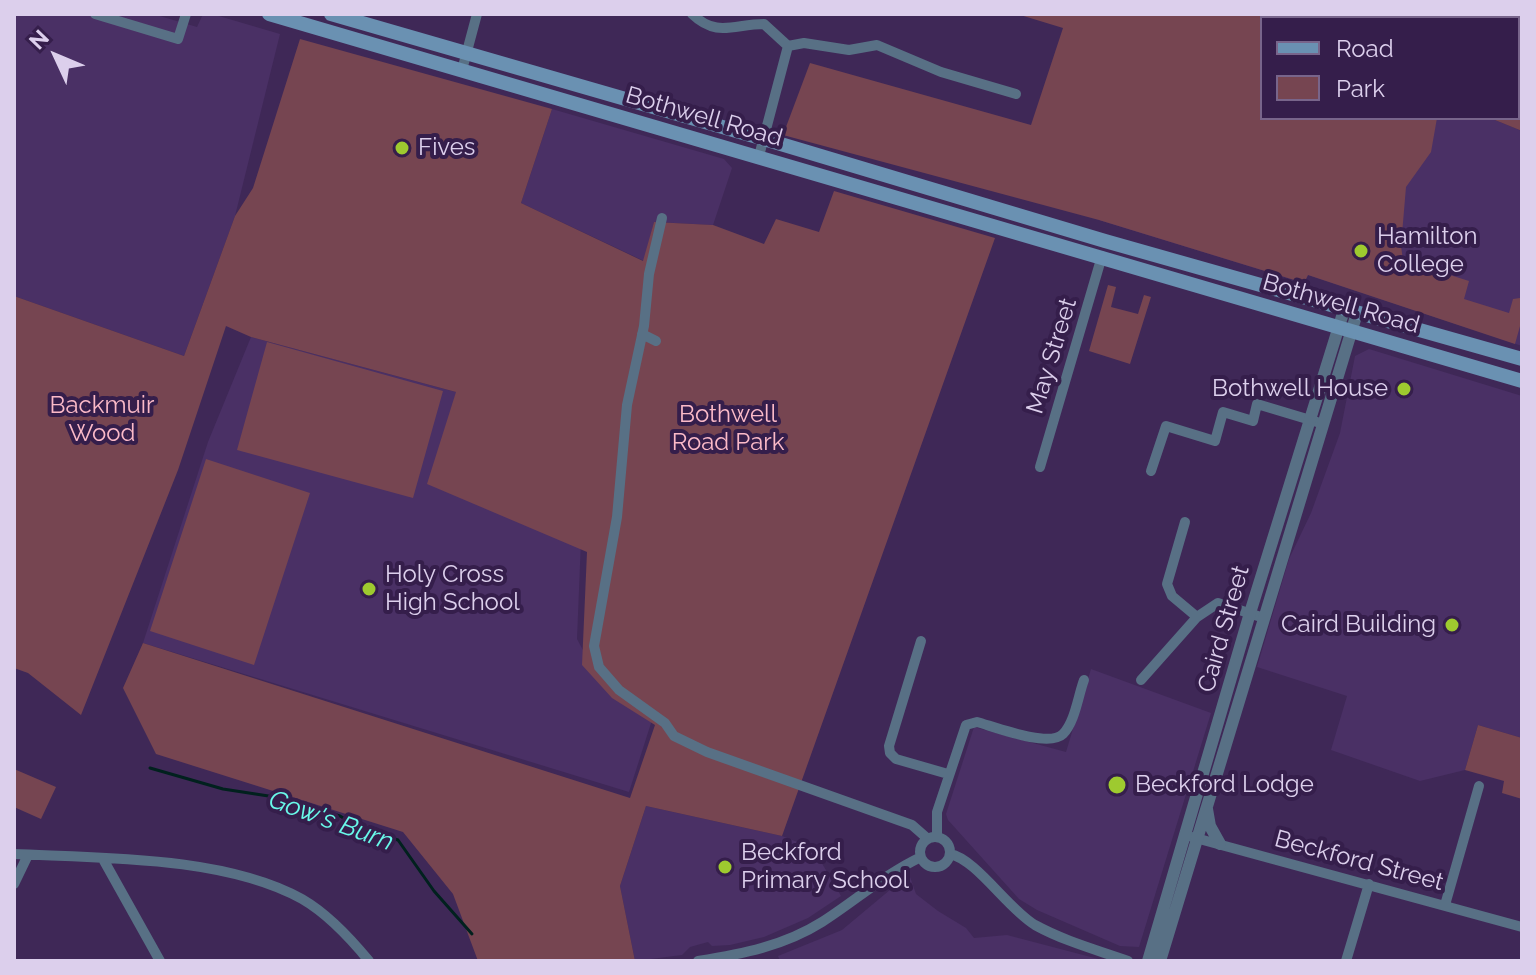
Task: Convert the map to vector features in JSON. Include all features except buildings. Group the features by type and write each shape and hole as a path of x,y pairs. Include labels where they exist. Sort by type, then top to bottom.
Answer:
{"main road":[{"name":"Bothwell Road","path":"269,14 294,18 759,156 1522,359"},
{"name":"Bothwell Road","path":"331,14 764,139 1345,328 1522,381"}],"street":[{"path":"95,14 178,39 186,14"},
{"path":"462,70 477,14"},
{"path":"692,14 709,27 719,29 734,29 765,19 788,46"},
{"path":"788,46 804,43 849,50 877,45 941,72 1016,94"},
{"path":"759,156 788,46"},
{"path":"662,218 649,274 642,334 627,405 617,517 594,646 599,667 619,690 665,723 678,738 707,752 912,825 933,838 948,845 950,854 947,861 938,867 927,865 921,857 921,846 933,838 937,812 964,730 972,722 1049,741 1061,737 1069,726 1084,680"},
{"name":"May Street","path":"1040,467 1103,249"},
{"name":"Caird Street","path":"1148,961 1192,836 1207,806 1264,618 1350,312"},
{"path":"642,334 656,341"},
{"path":"1151,471 1166,426 1215,441 1223,412 1253,421 1257,404 1317,422"},
{"name":"Caird Street","path":"1160,961 1250,613 1317,422"},
{"path":"1185,522 1167,584 1172,596 1197,617"},
{"path":"1141,680 1197,617 1218,603 1264,618"},
{"path":"921,641 889,746 890,753 896,759 948,774"},
{"path":"1445,905 1479,786"},
{"path":"1207,806 1210,826 1220,844"},
{"name":"Beckford Street","path":"1192,836 1522,927"},
{"path":"14,854 182,865 251,877 303,899 342,931 369,961"},
{"path":"950,854 963,858 1034,924 1063,938 1128,961"},
{"path":"14,884 28,855"},
{"path":"698,961 777,944 804,932 903,865 921,857"},
{"path":"103,859 160,961"},
{"path":"1346,961 1369,884"}],"shaded area":[{"path":"14,14 153,14 197,27 203,14 212,14 280,34 235,216 184,356 14,296"},
{"path":"552,109 724,159 732,168 713,225 654,222 644,261 521,203"},
{"name":"Hamilton College","path":"1260,119 1495,120 1522,131 1522,346 1308,275 1304,283 1099,220 1127,144"},
{"name":"Holy Cross High School","path":"251,337 456,392 581,540 577,639 592,667 652,720 629,792 143,643 208,442"},
{"path":"1369,349 1522,396 1522,738 1478,725 1465,770 1420,781 1331,750 1347,696 1257,667 1289,559 1311,513 1340,433 1355,356"},
{"path":"1091,669 1211,713 1139,947 1120,946 1019,899 946,814 974,727 1066,752"},
{"name":"Beckford Primary School","path":"646,806 782,836 813,848 841,896 808,918 764,937 730,945 712,946 708,942 690,947 682,955 635,961 620,886"},
{"path":"909,874 916,894 966,928 974,938 1007,935 1106,961 780,961 778,956 842,930"}],"green space":[{"path":"1017,14 1522,14 1522,131 1495,120 1520,120 1520,16 1260,16 1260,120 1437,120 1431,152 1406,187 1401,246 1403,260 1469,281 1464,299 1509,313 1513,299 1520,298 1522,319 1515,344 1308,275 1304,283 1099,220 783,135 810,63 1031,125 1063,28"},
{"name":"Bothwell Road Park","path":"300,39 552,109 521,203 643,261 654,222 713,225 764,244 776,219 819,232 834,191 995,238 782,836 646,806 620,886 635,961 478,961 453,894 403,832 156,754 123,688 143,643 630,798 655,725 612,698 582,665 587,552 427,484 456,392 251,337 226,326 178,470 81,715 28,673 14,668 14,296 184,356 235,216 253,188"},
{"path":"1108,285 1116,287 1111,307 1138,314 1144,295 1151,297 1130,364 1089,351"},
{"path":"267,342 443,391 413,498 237,450"},
{"path":"206,459 310,493 254,665 150,631"},
{"path":"1478,725 1522,738 1522,799 1502,793 1504,781 1465,770"},
{"path":"14,769 56,787 41,819 14,807"}],"waterway":[{"name":"Gow's Burn","path":"150,768 223,789 275,797 340,816 360,828 398,840 434,891 472,934"}],"place":[{"name":"Fives","path":"402,148"},
{"name":"Hamilton College","path":"1361,251"},
{"name":"Bothwell House","path":"1404,389"},
{"name":"Holy Cross High School","path":"369,589"},
{"name":"Caird Building","path":"1452,625"},
{"name":"Beckford Lodge","path":"1117,785"},
{"name":"Beckford Primary School","path":"725,867"}],"park label":[{"name":"Backmuir Wood","path":"102,420"}]}
